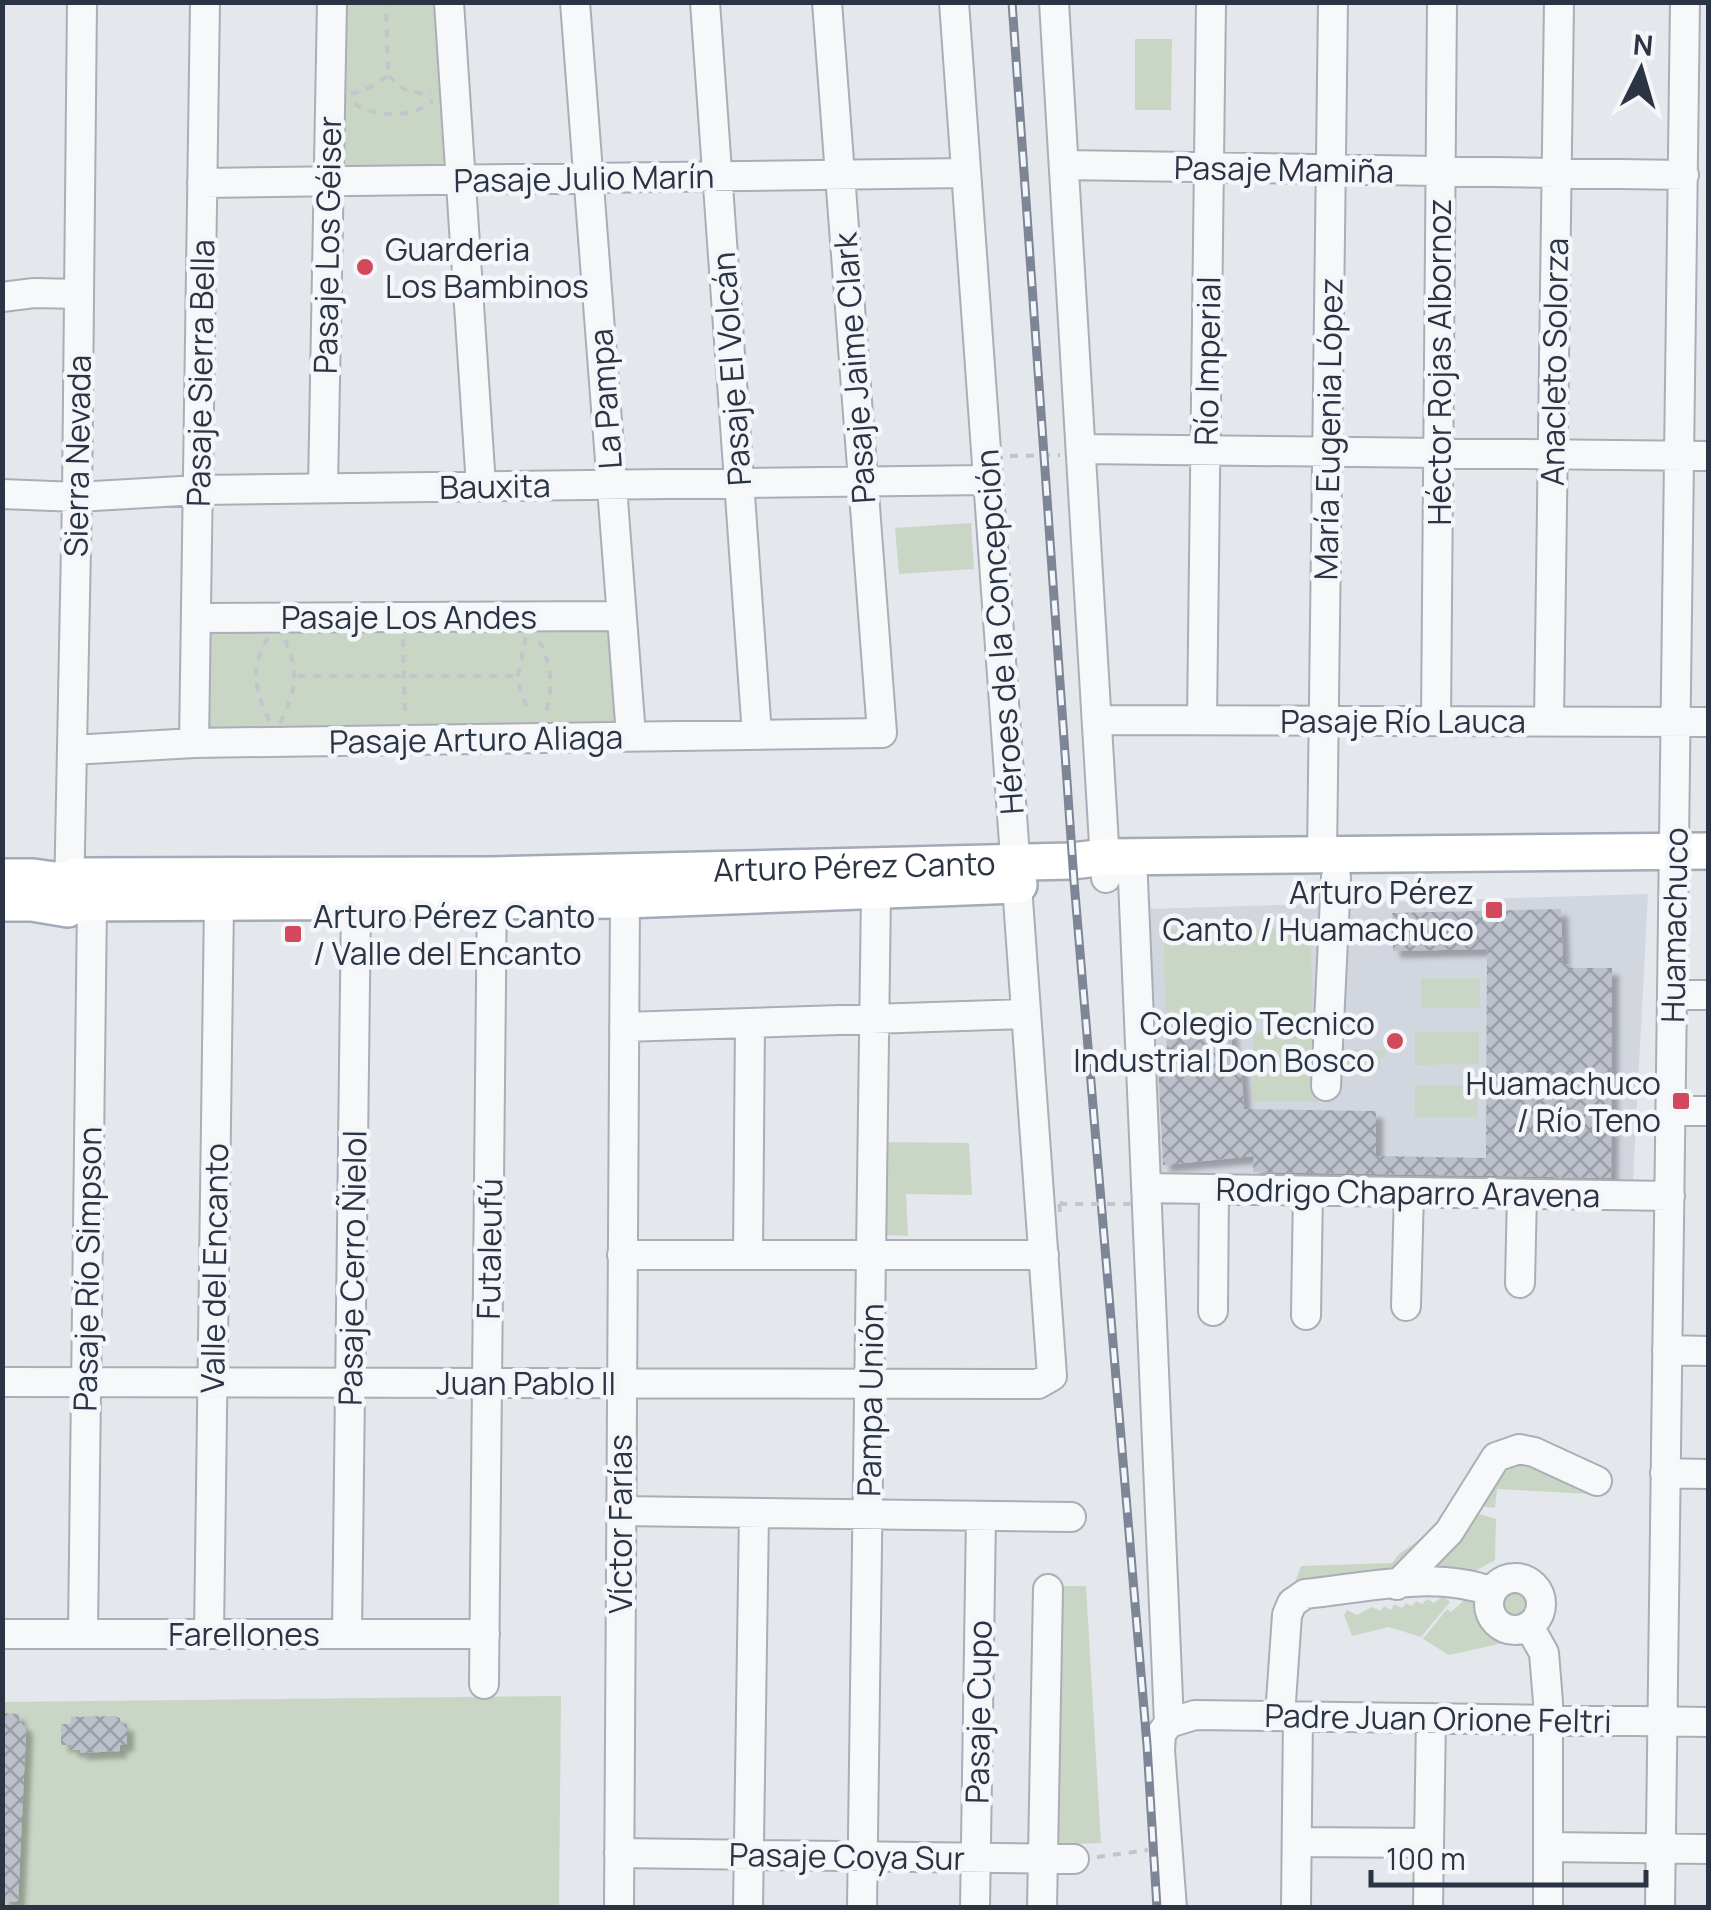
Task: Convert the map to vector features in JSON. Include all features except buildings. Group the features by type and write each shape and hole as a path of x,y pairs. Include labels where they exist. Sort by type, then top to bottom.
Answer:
{"main road":[{"name":"Arturo Pérez Canto","path":"2,903 76,898 356,903 493,889 1119,868 1692,863"},
{"name":"Arturo Pérez Canto","path":"76,898 76,876 493,889 625,900 876,893 1016,873"},
{"name":"Arturo Pérez Canto","path":"2,877 33,876 76,898"}],"street":[{"name":"Sierra Nevada","path":"76,898 72,750 82,2"},
{"name":"Pasaje Sierra Bella","path":"194,743 205,2"},
{"name":"Pasaje Los Géiser","path":"323,488 332,2"},
{"path":"448,2 481,486"},
{"name":"La Pampa","path":"575,2 630,736"},
{"name":"Pasaje El Volcán","path":"705,2 757,735"},
{"name":"Pasaje Jaime Clark","path":"828,2 882,733"},
{"name":"Héroes de la Concepción","path":"954,2 966,173 998,468 1016,873 1053,1370 1048,1380"},
{"path":"1054,2 1098,720 1119,868 1169,1724 1160,1742 1172,1908"},
{"name":"Río Imperial","path":"1202,720 1211,2"},
{"name":"María Eugenia López","path":"1326,1086 1329,866 1325,721 1333,2"},
{"name":"Héctor Rojas Albornoz","path":"1436,721 1442,2"},
{"name":"Anacleto Solorza","path":"1549,722 1559,2"},
{"name":"Huamachuco","path":"1660,1908 1673,994 1692,863 1677,722 1695,456 1696,257 1684,175 1686,2"},
{"name":"Pasaje Mamiña","path":"1064,165 1684,175"},
{"name":"Pasaje Julio Marín","path":"202,183 966,173"},
{"path":"2,297 79,294"},
{"path":"1082,448 1695,456"},
{"name":"Bauxita","path":"2,494 77,497 198,490 862,482 998,468"},
{"name":"Pasaje Los Andes","path":"196,618 621,616"},
{"name":"Pasaje Río Lauca","path":"1098,720 1708,722"},
{"name":"Pasaje Arturo Aliaga","path":"72,750 194,743 882,733"},
{"name":"Futaleufú","path":"484,1684 493,889"},
{"name":"Pampa Unión","path":"862,1908 876,893"},
{"name":"Pasaje Río Simpson","path":"76,898 86,1382 82,1634"},
{"name":"Víctor Farías","path":"619,1908 625,900"},
{"name":"Valle del Encanto","path":"209,1634 219,903"},
{"name":"Pasaje Cerro Ñielol","path":"347,1634 356,903"},
{"path":"1673,994 1708,995"},
{"path":"624,1028 1026,1014"},
{"path":"748,1254 750,1024"},
{"path":"1671,1111 1708,1111"},
{"path":"1213,1310 1214,1190"},
{"path":"1306,1315 1308,1191"},
{"name":"Rodrigo Chaparro Aravena","path":"1139,1192 1670,1196"},
{"path":"1406,1306 1409,1192"},
{"path":"1520,1282 1522,1194"},
{"path":"622,1255 1044,1255"},
{"path":"1667,1350 1708,1351"},
{"name":"Juan Pablo II","path":"2,1382 1038,1384 1048,1380"},
{"path":"1397,1585 1448,1532 1496,1457 1520,1449 1534,1452 1597,1481"},
{"path":"1665,1473 1708,1474"},
{"path":"620,1511 1070,1517"},
{"path":"748,1908 754,1512"},
{"name":"Pasaje Cupo","path":"975,1908 981,1516"},
{"path":"1519,1578 1533,1585 1541,1606 1529,1626 1512,1629 1497,1622 1490,1607 1492,1592 1504,1580 1519,1578"},
{"path":"1296,1908 1297,1842 1287,1615 1292,1602 1305,1594 1397,1585 1466,1582 1492,1592"},
{"path":"1042,1908 1048,1590"},
{"path":"1529,1626 1544,1654 1549,1720 1548,1908"},
{"name":"Farellones","path":"2,1634 485,1634"},
{"name":"Padre Juan Orione Feltri","path":"1169,1724 1196,1715 1708,1722"},
{"path":"1428,1908 1430,1718"},
{"path":"1297,1842 1429,1843"},
{"path":"1548,1847 1708,1849"},
{"name":"Pasaje Coya Sur","path":"620,1853 1074,1859"}],"path":[{"path":"386,2 388,76"},
{"path":"388,76 416,95 429,95 443,88"},
{"path":"388,76 362,92 338,92 368,111 397,115 429,104 436,96"},
{"path":"998,468 1010,456 1063,455 1064,448 1069,448 1069,454 1082,448"},
{"path":"529,714 518,676 532,623"},
{"path":"402,624 406,731"},
{"path":"260,625 295,625"},
{"path":"274,733 296,676 290,649 278,625"},
{"path":"274,733 254,684 265,642 278,625"},
{"path":"536,635 547,654 550,671 546,712"},
{"path":"296,676 518,676"},
{"path":"274,733 293,732"},
{"path":"1060,1212 1059,1199 1062,1204 1132,1204 1139,1192"},
{"path":"1074,1859 1167,1848"}],"shaded area":[{"name":"Colegio Tecnico Industrial Don Bosco","path":"1648,894 1633,1180 1153,1173 1147,909"}],"green space":[{"path":"335,3 443,3 454,174 332,176"},
{"path":"1135,39 1172,39 1171,110 1135,110"},
{"path":"971,523 974,569 899,574 895,528"},
{"path":"612,617 620,733 199,736 201,622"},
{"path":"1164,929 1311,929 1312,1020 1165,1022"},
{"path":"1421,978 1480,978 1480,1008 1421,1008"},
{"path":"1415,1032 1479,1032 1479,1064 1415,1065"},
{"path":"1253,1033 1317,1033 1318,1102 1254,1102"},
{"path":"1331,1049 1385,1050 1385,1057 1380,1058 1380,1069 1330,1068"},
{"path":"1415,1085 1477,1085 1477,1117 1415,1117"},
{"path":"886,1142 969,1143 972,1195 906,1194 908,1236 886,1235"},
{"path":"1520,1457 1569,1477 1591,1494 1497,1489 1495,1508 1477,1506 1495,1473"},
{"path":"1472,1512 1496,1519 1495,1560 1468,1575 1429,1568"},
{"path":"1437,1528 1440,1535 1376,1582 1296,1580 1301,1566 1392,1563"},
{"path":"1515,1584 1529,1590 1535,1604 1529,1618 1515,1624 1501,1618 1495,1604 1501,1590"},
{"path":"1057,1586 1086,1586 1101,1843 1052,1845"},
{"path":"1443,1596 1450,1602 1421,1637 1389,1627 1352,1636 1344,1615 1347,1610 1357,1615 1372,1607 1391,1610 1394,1604 1402,1608 1406,1603 1412,1606 1427,1599 1434,1603"},
{"path":"1469,1596 1478,1602 1485,1627 1508,1642 1449,1655 1423,1639 1447,1609 1451,1612"},
{"path":"561,1696 559,1907 3,1907 2,1702"}],"railway":[{"path":"1012,2 1074,881 1147,1745 1157,1908"}],"place":[{"name":"Guarderia Los Bambinos","path":"365,267"},
{"name":"Arturo Pérez Canto / Huamachuco","path":"1494,910"},
{"name":"Arturo Pérez Canto / Valle del Encanto","path":"293,934"},
{"name":"Colegio Tecnico Industrial Don Bosco","path":"1395,1041"},
{"name":"Huamachuco / Río Teno","path":"1681,1101"}]}
